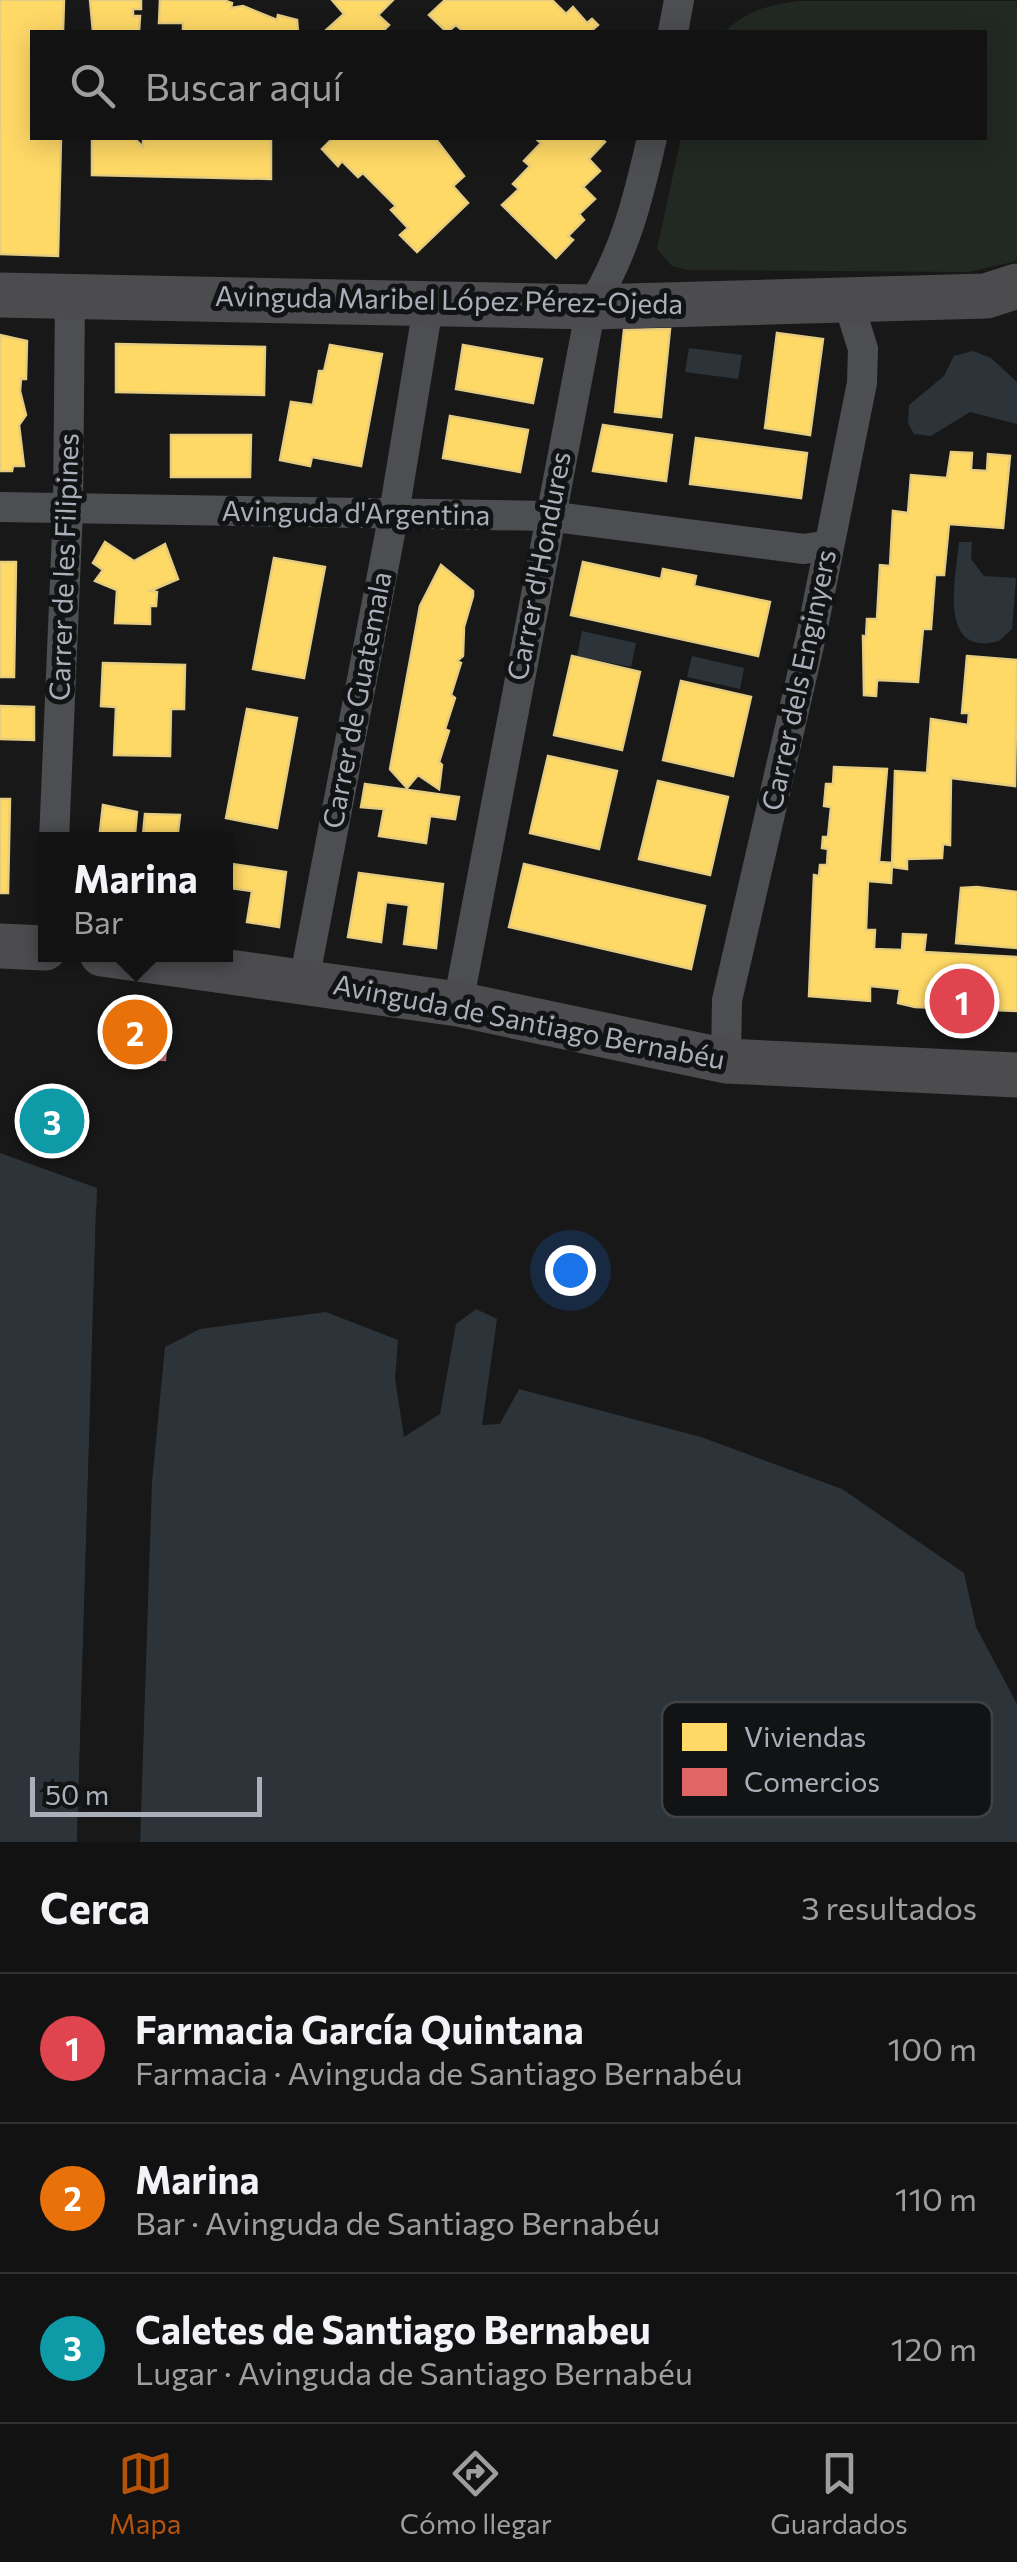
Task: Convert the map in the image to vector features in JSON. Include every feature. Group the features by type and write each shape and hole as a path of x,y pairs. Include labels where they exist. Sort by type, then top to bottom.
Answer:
{"street":[{"path":"673,30 678,0"},
{"name":"Carrer d'Hondures","path":"458,1004 548,516 591,307 612,274 634,222 652,140"},
{"name":"Avinguda Maribel López Pérez-Ojeda","path":"0,294 421,300 591,307 986,296 1017,286"},
{"name":"Carrer de les Filipines","path":"54,832 68,509 70,296"},
{"name":"Carrer de Guatemala","path":"304,981 394,513 426,319 421,300"},
{"name":"Carrer dels Enginyers","path":"726,1061 727,1000 862,383 863,350 848,300"},
{"name":"Avinguda d'Argentina","path":"0,507 548,516 804,549 829,545"},
{"path":"0,946 38,948"},
{"name":"Avinguda de Santiago Bernabéu","path":"162,962 458,1004 726,1061 1017,1075"}],"shaded area":[{"path":"798,1 1017,1 1017,261 969,272 688,270 672,266 657,249 681,140 987,140 987,30 727,30 758,10"},
{"path":"689,348 742,355 738,379 685,372"},
{"path":"973,351 991,358 1017,382 1017,424 970,412 931,436 914,434 908,423 909,405 944,376 954,356"},
{"path":"959,542 972,542 971,559 984,576 1016,578 1012,629 999,641 979,643 966,638 958,626 954,593"},
{"path":"582,631 636,643 631,667 577,656"},
{"path":"692,656 744,668 740,689 687,677"},
{"path":"0,1153 97,1188 77,1842 0,1842"},
{"path":"476,1309 497,1319 482,1425 500,1424 519,1389 701,1437 842,1489 964,1573 976,1627 1017,1704 1017,1842 140,1842 152,1482 165,1347 200,1329 326,1312 398,1340 395,1379 404,1437 440,1414 456,1324"}],"pier":[{"path":"101,1206 82,1842 77,1842 96,1207"},
{"path":"153,1422 140,1842 135,1842 147,1482"}],"building: Viviendas":[{"path":"0,0 64,0 63,30 30,30 30,140 61,140 58,256 0,254"},
{"path":"90,0 141,0 141,9 133,9 133,16 140,16 139,30 93,30"},
{"path":"160,0 223,0 232,3 231,8 243,6 277,20 278,15 297,20 298,30 183,30 183,23 159,23"},
{"path":"332,0 393,0 378,15 389,25 384,30 326,30 344,14"},
{"path":"445,0 552,0 566,14 573,7 587,23 592,19 598,25 592,30 462,30 456,25 445,30 429,15"},
{"path":"92,140 136,140 143,147 143,140 271,140 271,179 92,175"},
{"path":"331,140 437,140 464,176 453,186 468,203 417,252 400,235 408,228 391,210 396,206 363,173 358,177 342,161 338,166 322,149"},
{"path":"537,140 605,142 589,159 600,171 583,187 595,199 579,214 584,220 568,236 573,240 556,258 502,205 519,189 513,184 530,166 524,161 541,143"},
{"path":"670,329 661,417 615,412 624,330"},
{"path":"777,333 823,339 810,435 765,428"},
{"path":"0,335 27,341 26,379 21,379 20,391 26,415 19,425 24,466 13,466 12,471 0,471"},
{"path":"116,344 265,347 264,395 116,392"},
{"path":"330,345 382,354 361,466 312,457 310,466 280,460 291,402 313,405 319,371 324,371"},
{"path":"463,345 542,359 533,403 456,389"},
{"path":"450,416 528,430 520,472 443,458"},
{"path":"603,425 672,435 666,481 593,471"},
{"path":"171,435 251,435 250,477 171,477"},
{"path":"696,438 807,453 801,498 690,484"},
{"path":"951,452 972,453 971,470 987,471 988,454 1010,456 1003,528 949,524 944,575 935,575 931,629 923,629 918,682 877,680 876,696 864,695 863,636 866,637 867,619 877,619 880,565 890,566 893,511 908,513 911,475 947,478"},
{"path":"105,542 134,561 165,544 178,579 150,591 157,592 156,606 150,606 150,624 115,623 117,590 95,581 103,570 93,563"},
{"path":"274,558 325,567 304,678 253,669"},
{"path":"0,562 16,562 14,677 0,677"},
{"path":"583,562 661,579 663,569 696,576 694,586 770,602 758,656 571,615"},
{"path":"441,565 473,591 473,596 464,627 463,656 457,661 461,663 451,695 455,698 445,729 449,731 439,762 439,789 418,775 407,788 390,769 420,606"},
{"path":"572,656 640,672 622,750 554,735"},
{"path":"967,656 1017,660 1015,786 951,778 950,845 943,844 942,858 907,859 907,869 892,867 895,771 927,773 931,719 968,725 969,713 962,713"},
{"path":"103,663 185,665 184,709 171,709 170,756 114,755 116,707 101,706"},
{"path":"681,681 751,697 733,776 663,760"},
{"path":"0,706 34,707 34,740 0,739"},
{"path":"247,709 297,718 277,828 226,818"},
{"path":"548,756 617,771 599,849 530,833"},
{"path":"834,767 887,769 879,862 892,863 891,883 868,881 866,930 875,930 874,949 902,950 903,934 926,935 924,952 1017,957 1017,1011 915,1007 898,1003 900,989 870,986 870,1001 809,996 814,875 819,876 820,865 827,865 828,849 822,848 823,837 828,837 831,807 824,806 826,784 833,784"},
{"path":"658,781 728,797 710,875 639,859"},
{"path":"365,784 459,797 455,819 430,816 426,843 379,836 384,809 361,807"},
{"path":"0,799 10,799 8,893 0,893"},
{"path":"103,805 137,812 135,832 100,832"},
{"path":"145,814 180,815 178,832 143,832"},
{"path":"233,864 286,872 279,927 247,922 252,891 233,888"},
{"path":"524,864 705,906 691,969 509,927"},
{"path":"359,873 443,884 436,948 404,944 409,905 386,902 381,942 348,937"},
{"path":"961,888 1017,892 1017,948 956,943"}],"building: Comercios":[{"path":"104,1017 167,1022 165,1060 109,1058 109,1043 102,1043"}],"place":[{"name":"Farmacia García Quintana","path":"962,1001"},
{"name":"Marina","path":"135,1032"},
{"name":"Caletes de Santiago Bernabeu","path":"52,1121"}]}
